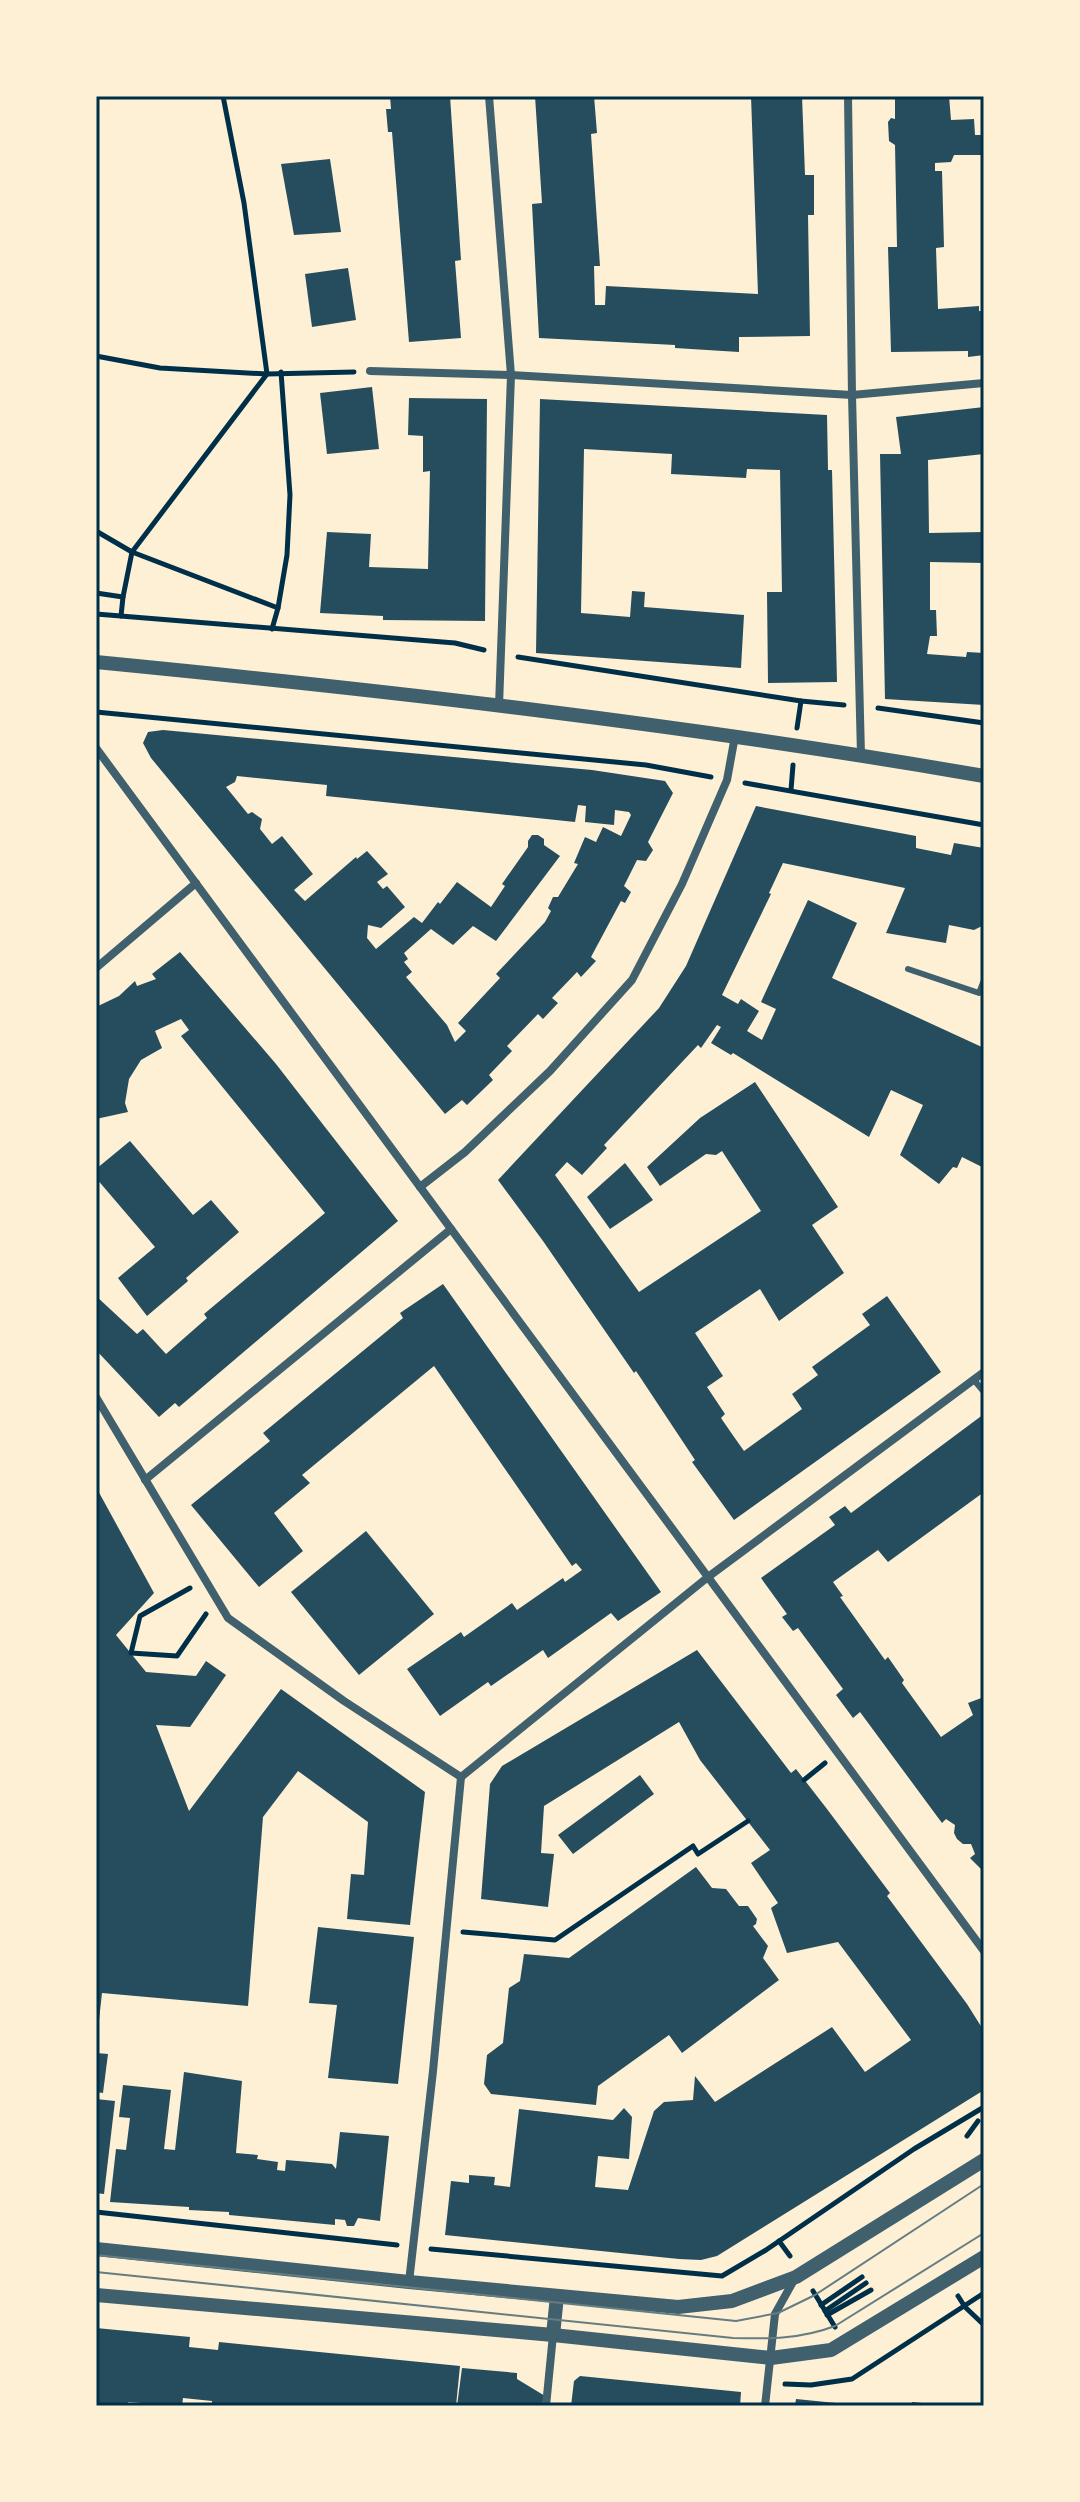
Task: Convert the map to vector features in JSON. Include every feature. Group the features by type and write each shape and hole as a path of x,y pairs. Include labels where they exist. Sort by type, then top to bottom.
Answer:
{"street":[{"path":"489,96 511,375 499,707"},
{"path":"848,96 861,755"},
{"path":"370,371 511,375 852,395 984,383"},
{"path":"96,662 307,683 735,735 984,776"},
{"path":"420,1187 465,1152 550,1071 632,980 682,884 727,780 735,735"},
{"path":"96,748 984,1951"},
{"path":"96,968 196,883"},
{"path":"145,1480 451,1229"},
{"path":"409,2282 461,1777 708,1577 984,1372"},
{"path":"96,1397 228,1618 344,1701 461,1777"},
{"path":"96,2249 678,2307 732,2301 799,2275 984,2160"},
{"path":"96,2295 553,2335 771,2358 831,2350 846,2343 984,2257"},
{"path":"765,2406 775,2314 799,2275"},
{"path":"546,2406 557,2296"}],"lane":[{"path":"908,969 979,993 984,980"},
{"path":"974,1380 984,1392"}],"path":[{"path":"121,616 132,552 267,374 244,203 223,96"},
{"path":"96,356 160,368 267,374 370,371"},
{"path":"272,629 287,555 290,495 281,372"},
{"path":"96,531 132,552 278,608"},
{"path":"96,593 123,597"},
{"path":"96,614 455,643 502,654 801,701 984,723"},
{"path":"96,712 646,765 984,825"},
{"path":"205,1579 140,1616 131,1653 177,1656 216,1599"},
{"path":"446,1930 555,1940 693,1846 698,1854 748,1821"},
{"path":"722,2276 914,2149 984,2107"},
{"path":"967,2136 978,2121"},
{"path":"779,2241 846,2343 862,2373"},
{"path":"824,2310 862,2277"},
{"path":"948,2280 965,2307 984,2325"},
{"path":"824,2310 866,2283"},
{"path":"824,2310 871,2290"},
{"path":"768,2383 811,2385 852,2379 984,2293"}],"building":[{"path":"390,96 450,96 461,260 455,261 461,338 409,342 392,132 388,132 386,109 391,109"},
{"path":"535,96 594,96 597,133 591,134 600,266 594,266 595,305 605,305 606,286 758,294 751,96 802,96 805,175 814,175 814,215 808,215 810,336 739,337 739,352 675,348 675,345 539,338 532,204 542,203"},
{"path":"895,96 949,96 951,120 974,119 975,135 984,135 984,155 954,155 951,162 935,163 935,171 942,171 944,247 936,248 938,309 979,306 979,311 984,311 984,355 968,357 968,351 891,352 888,247 897,247 895,145 889,141 888,122 891,118 895,119"},
{"path":"330,159 341,232 294,235 281,164"},
{"path":"348,268 356,320 312,327 305,274"},
{"path":"372,387 379,449 327,454 320,393"},
{"path":"409,398 487,399 485,621 383,620 383,616 320,613 327,532 371,534 369,567 428,569 430,471 423,472 423,436 408,435"},
{"path":"540,399 827,415 828,470 832,470 837,682 768,683 767,592 782,592 780,470 747,469 746,478 671,474 672,454 584,449 581,613 630,617 632,591 645,592 644,607 744,615 741,668 536,653"},
{"path":"984,407 984,454 928,460 929,533 984,532 984,563 930,562 930,610 936,610 937,636 930,636 927,654 966,657 967,652 984,653 984,705 885,699 880,454 901,454 896,417"},
{"path":"163,730 592,770 665,781 673,793 648,842 653,850 646,861 637,860 624,886 631,892 625,903 621,901 591,957 596,961 581,977 577,972 552,998 558,1003 543,1019 538,1014 507,1046 512,1051 489,1075 493,1080 467,1105 462,1100 445,1114 151,758 143,743 148,732","holes":["237,776 327,785 326,796 575,822 578,805 586,806 585,822 614,825 615,810 631,815 621,836 603,827 596,842 585,837 574,863 578,864 558,897 553,897 545,922 496,974 500,978 458,1023 466,1031 455,1042 447,1025 406,977 412,972 404,962 408,959 404,953 431,929 453,945 473,926 496,941 560,856 544,845 544,839 532,835 528,847 502,884 505,886 491,907 457,882 422,923 414,917 376,949 367,938 368,925 381,928 405,907 387,886 383,889 377,882 388,874 367,851 305,901 294,890 313,874 282,836 272,844 260,829 262,819 252,812 248,814 226,787 235,782"]},
{"path":"756,806 916,836 916,848 951,855 954,843 984,848 984,925 974,930 949,925 946,943 886,933 905,888 783,863 722,995 738,1004 741,999 759,1011 747,1031 762,1040 776,1009 761,1002 808,900 857,923 832,978 984,1048 984,1168 962,1157 957,1168 953,1167 939,1184 900,1155 923,1105 891,1090 869,1137 733,1053 731,1055 711,1043 721,1027 717,1025 701,1048 698,1045 604,1145 607,1148 582,1175 567,1162 555,1175 639,1292 761,1211 722,1151 716,1155 706,1154 660,1186 647,1167 700,1118 755,1082 838,1207 812,1225 844,1273 779,1321 760,1289 695,1333 723,1376 707,1387 725,1414 721,1418 744,1451 802,1409 792,1394 818,1375 812,1367 870,1325 862,1314 887,1296 941,1372 734,1520 692,1462 695,1460 636,1371 634,1373 498,1180 659,1008 686,966"},
{"path":"180,952 276,1064 398,1221 179,1407 175,1403 159,1417 96,1350 96,1296 137,1334 143,1329 166,1354 207,1318 204,1314 325,1213 181,1036 189,1030 181,1019 155,1031 162,1048 141,1060 129,1079 125,1103 128,1112 96,1119 96,1007 119,996 135,981 137,986 156,979 152,974"},
{"path":"130,1141 193,1215 211,1200 239,1232 147,1316 118,1278 155,1247 96,1178 96,1169"},
{"path":"625,1163 653,1200 610,1229 587,1197"},
{"path":"443,1284 661,1592 618,1621 611,1613 548,1658 543,1650 491,1686 488,1682 440,1716 407,1669 461,1632 464,1637 512,1603 517,1610 563,1578 565,1582 582,1570 576,1563 572,1566 434,1366 302,1475 310,1483 274,1513 303,1551 259,1587 191,1505 270,1441 263,1433 403,1318 400,1313"},
{"path":"984,1414 984,1492 888,1562 878,1550 833,1582 843,1596 840,1597 885,1660 888,1657 904,1680 902,1683 941,1737 973,1715 968,1703 984,1697 984,1872 970,1858 975,1854 971,1844 963,1844 957,1839 955,1825 946,1819 942,1823 860,1712 853,1718 836,1695 843,1689 798,1628 793,1631 782,1617 787,1614 761,1578 835,1525 829,1517 845,1506 851,1513"},
{"path":"96,1487 154,1593 116,1635 146,1672 196,1676 206,1661 226,1675 190,1727 156,1725 189,1811 281,1689 425,1792 410,1925 347,1919 351,1874 364,1875 368,1822 298,1771 263,1817 248,2006 102,1993 98,2029 96,2029"},
{"path":"366,1531 434,1614 359,1675 291,1592"},
{"path":"697,1650 791,1773 796,1769 827,1809 967,2004 984,2031 984,2090 717,2256 701,2260 679,2259 445,2235 451,2181 469,2183 469,2175 495,2177 494,2185 510,2187 519,2109 613,2120 624,2108 632,2117 629,2159 598,2156 595,2187 628,2190 654,2111 664,2102 693,2100 695,2076 715,2102 832,2027 865,2072 911,2040 838,1942 787,1953 771,1908 778,1903 751,1863 770,1850 700,1760 679,1722 544,1806 541,1853 554,1854 548,1907 481,1899 490,1784 502,1766"},
{"path":"640,1775 654,1794 573,1854 558,1835"},
{"path":"696,1867 712,1888 726,1889 739,1906 748,1906 757,1919 753,1926 768,1946 763,1958 779,1980 682,2053 669,2035 598,2086 596,2105 491,2094 484,2084 487,2055 503,2043 509,1988 520,1981 524,1954 569,1958"},
{"path":"318,1927 414,1937 398,2084 328,2078 337,2005 309,2003"},
{"path":"96,2053 108,2054 103,2093 96,2092"},
{"path":"184,2072 242,2081 236,2153 258,2155 257,2159 278,2162 277,2170 285,2171 286,2160 332,2164 336,2169 340,2132 389,2136 380,2221 358,2218 354,2226 347,2226 345,2220 335,2219 335,2225 229,2215 229,2212 189,2210 189,2207 110,2202 116,2149 126,2150 130,2118 119,2117 123,2085 171,2090 164,2149 175,2150"},
{"path":"96,2099 115,2101 104,2194 96,2193"},
{"path":"96,2328 190,2337 189,2347 218,2350 219,2342 460,2366 456,2406 212,2406 212,2401 183,2398 182,2406 128,2402 127,2406 96,2406"},
{"path":"462,2368 517,2373 517,2379 545,2396 541,2406 457,2406"},
{"path":"580,2376 741,2392 740,2406 571,2406 574,2381"},
{"path":"796,2399 846,2404 846,2406 795,2406"},
{"path":"912,2402 932,2404 932,2406 911,2406"}],"tram line":[{"path":"96,2255 736,2321 778,2313 815,2295 984,2184"},
{"path":"96,2272 733,2338 772,2338 810,2334 835,2326 984,2233"}]}
